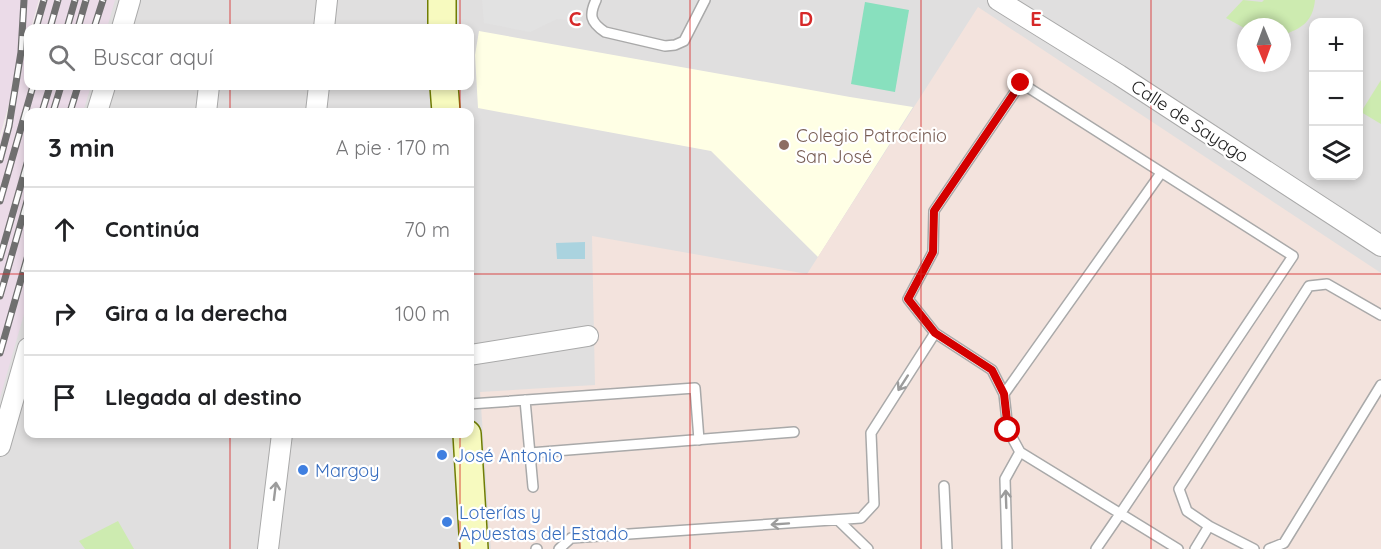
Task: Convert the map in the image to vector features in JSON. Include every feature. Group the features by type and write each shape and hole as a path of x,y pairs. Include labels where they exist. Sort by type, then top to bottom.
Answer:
{"street":[{"path":"123,24 130,0"},
{"path":"324,24 327,0"},
{"path":"442,0 442,24"},
{"name":"Calle de Sayago","path":"998,0 1119,75 1381,246"},
{"path":"98,108 104,90"},
{"path":"206,108 209,90"},
{"path":"316,108 319,90"},
{"path":"444,90 446,108"},
{"path":"474,354 588,336"},
{"path":"0,446 24,362"},
{"path":"268,549 282,438"},
{"path":"467,438 474,549"}],"lane":[{"path":"596,0 591,12 597,27 605,32 665,46 684,41 705,0"},
{"path":"1096,549 1120,514 1293,256 1021,83 934,211 933,252 908,299 935,333 992,370 1004,394 1008,430 1020,452 1120,514 1178,549"},
{"path":"1004,394 1161,173"},
{"path":"1254,549 1209,526 1187,511 1179,489 1309,286 1327,284 1381,315"},
{"path":"559,549 571,538 861,518 874,504 871,433 935,333"},
{"path":"1269,549 1284,543 1381,386"},
{"path":"474,404 695,388 699,440"},
{"path":"525,400 533,488"},
{"path":"530,453 794,432"},
{"path":"1007,549 1005,479 1020,452"},
{"path":"944,486 947,549"},
{"path":"838,520 868,549"},
{"path":"1195,549 1209,526"}],"shaded area":[{"path":"0,0 39,0 32,24 24,24 24,51 0,136"},
{"path":"40,0 115,0 108,24 33,24"},
{"path":"95,0 1381,0 1381,549 0,549 0,317 24,236 24,438 474,438 474,108 62,108 68,90 474,90 474,24 87,24"},
{"path":"482,0 590,0 580,21 557,19 530,32 484,23"},
{"path":"978,7 1381,273 1381,549 491,549 480,392 595,385 592,236 807,274"},
{"name":"Colegio Patrocinio San José","path":"479,31 913,107 818,257 711,151 478,108 475,55"},
{"path":"24,56 24,90 90,90 84,108 24,108 24,314 0,398 0,141"}],"green space":[{"path":"1243,0 1262,2 1264,0 1315,0 1309,19 1301,27 1291,32 1291,18 1237,18 1237,24 1226,18"},
{"path":"865,2 909,10 895,92 851,84"},
{"path":"1381,80 1381,124 1363,113 1363,109"},
{"path":"118,521 134,549 85,549 79,541"}],"water":[{"path":"585,242 585,259 557,259 556,243"}],"railway":[{"path":"0,160 9,126 21,52 24,0"},
{"path":"37,24 44,0"},
{"path":"51,24 58,0"},
{"path":"68,24 75,0"},
{"path":"79,24 86,0"},
{"path":"95,24 103,0"},
{"path":"27,108 32,90"},
{"path":"43,108 49,90"},
{"path":"54,108 60,90"},
{"path":"71,108 77,90"},
{"path":"0,201 24,117"},
{"path":"0,258 24,174"},
{"path":"0,296 24,212"},
{"path":"0,353 24,269"}],"place":[{"name":"Colegio Patrocinio San José","path":"784,145"},
{"name":"José Antonio","path":"442,455"},
{"name":"Margoy","path":"303,470"},
{"name":"Loterías y Apuestas del Estado","path":"447,522"}],"route":[{"path":"1008,430 1004,394 992,370 935,333 908,299 933,252 934,211 1021,83"}]}
